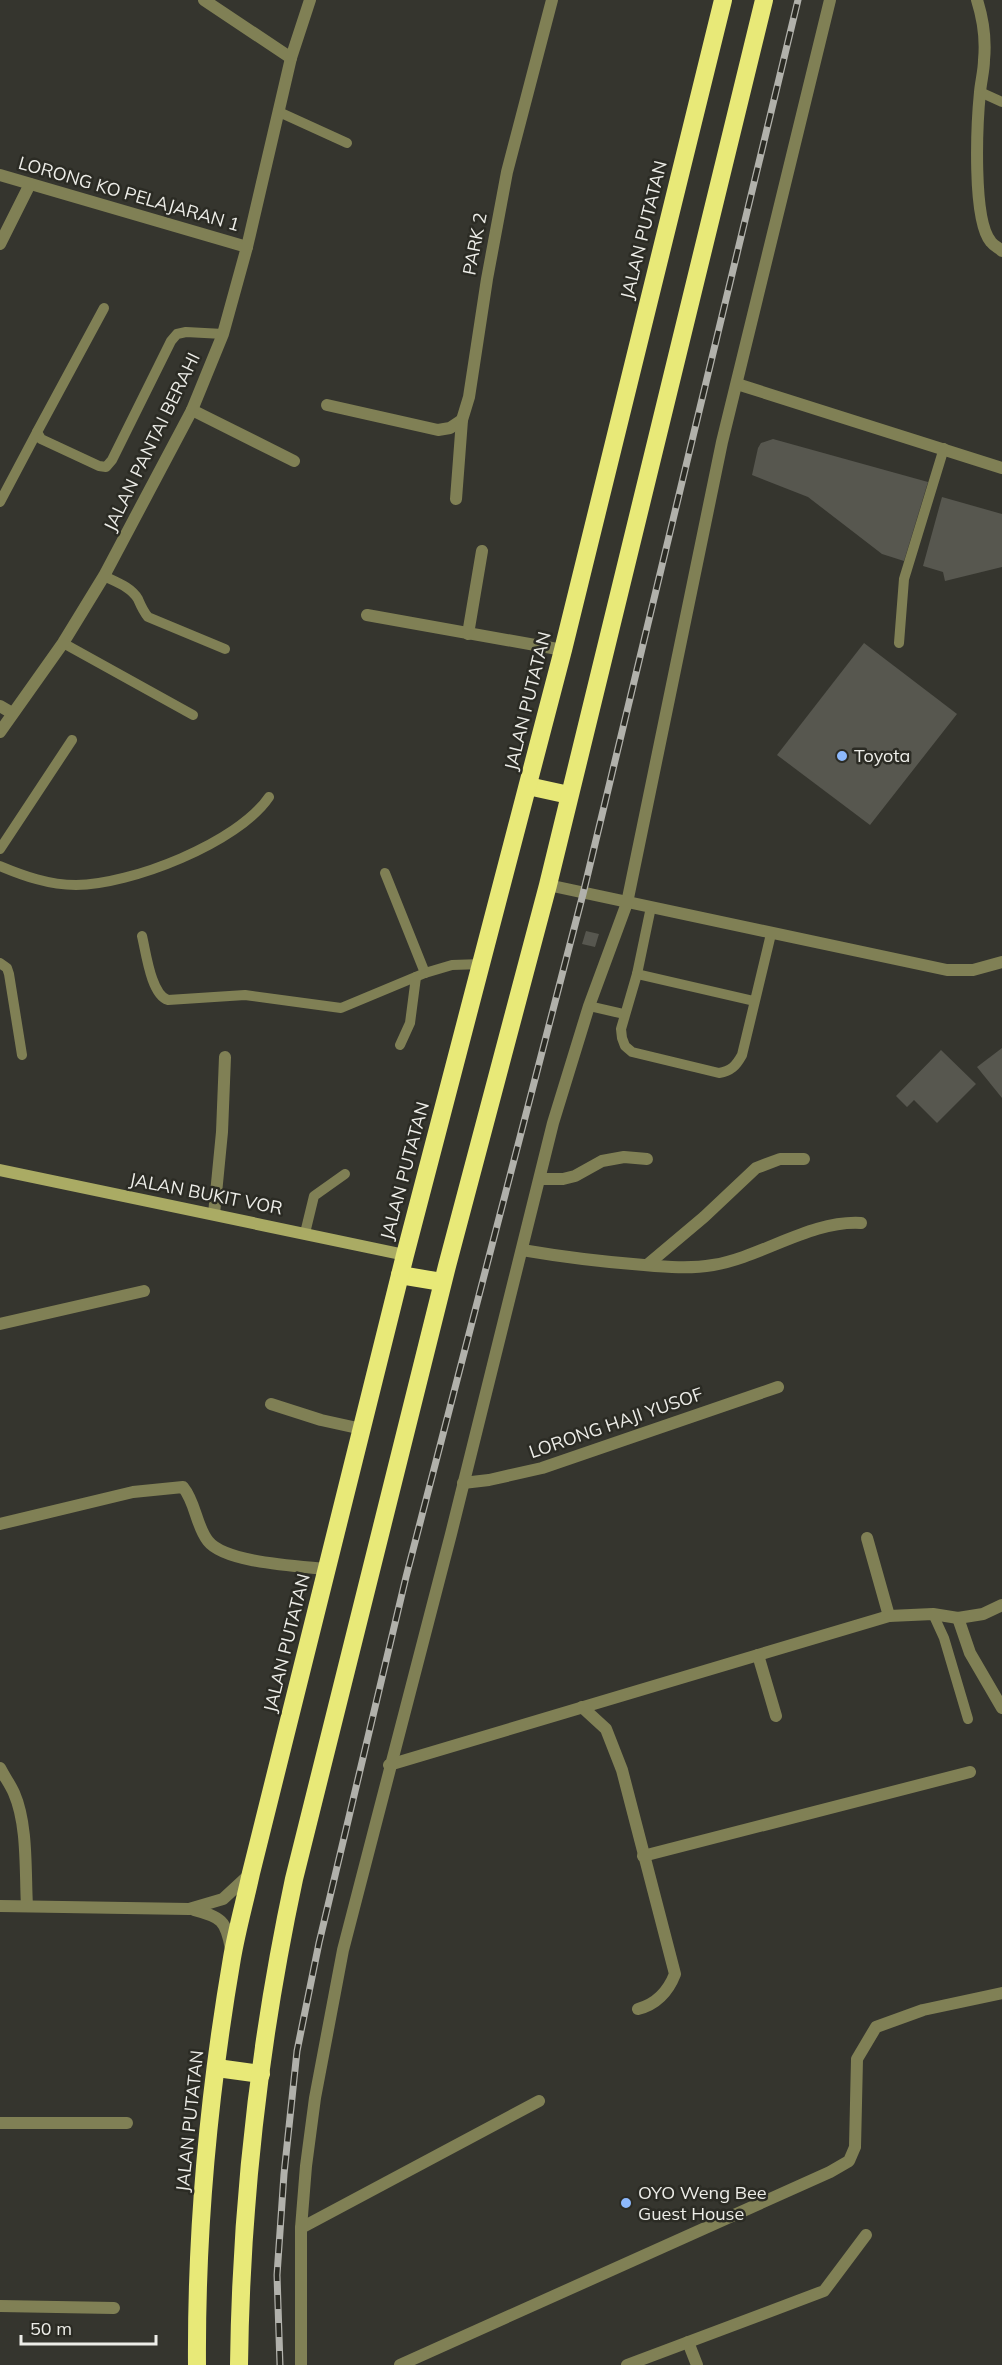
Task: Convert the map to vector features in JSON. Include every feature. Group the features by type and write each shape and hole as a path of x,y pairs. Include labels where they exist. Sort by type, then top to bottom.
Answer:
{"highway":[{"name":"JALAN PUTATAN","path":"197,2365 201,2215 232,1956 250,1873 405,1255 563,650 723,0"},
{"path":"239,2365 240,2276 244,2221 261,2074 294,1879 442,1282 548,885 764,0"},
{"path":"528,786 569,795"},
{"path":"400,1275 442,1282"},
{"path":"217,2068 261,2074"}],"street":[{"path":"204,0 291,58"},
{"name":"JALAN PANTAI BERAHI","path":"0,732 63,643 104,576 192,410 223,334 248,247 291,58 310,0"},
{"name":"PARK 2","path":"456,499 462,420 469,397 487,279 507,172 552,0"},
{"path":"301,2365 301,2228 315,2098 343,1950 553,1122 589,1006 627,903 722,442 830,0"},
{"path":"977,0 982,14 984,59 980,92 977,170 980,213 990,242 1002,250"},
{"name":"LORONG KO PELAJARAN 1","path":"0,175 248,247"},
{"path":"0,244 30,184"},
{"path":"737,384 1002,468"},
{"path":"327,405 438,430 450,428 462,420"},
{"path":"192,410 294,461"},
{"path":"468,633 482,551"},
{"path":"367,615 563,650"},
{"path":"0,706 12,713"},
{"path":"548,885 947,970 973,970 1002,963"},
{"path":"214,1214 222,1132 225,1057"},
{"path":"540,1179 563,1179 575,1176 602,1161 624,1157 647,1159"},
{"path":"647,1265 704,1218 756,1168 766,1162 780,1159 804,1159"},
{"name":"JALAN BUKIT VOR","path":"0,1170 405,1255"},
{"path":"522,1250 596,1261 647,1265 685,1267 715,1265 824,1227 843,1223 861,1223"},
{"path":"0,1324 144,1291"},
{"name":"LORONG HAJI YUSOF","path":"463,1483 489,1480 542,1468 778,1387"},
{"path":"271,1404 321,1420 362,1429"},
{"path":"0,1524 133,1492 183,1487 191,1497 206,1539 215,1549 257,1562 327,1569"},
{"path":"867,1538 889,1616"},
{"path":"389,1765 889,1616 933,1614 958,1618 983,1614 1002,1605"},
{"path":"958,1618 970,1653 1002,1708"},
{"path":"758,1655 776,1716"},
{"path":"582,1707 606,1729 622,1770 675,1974 669,1989 651,2006 638,2009"},
{"path":"0,1768 19,1809 24,1843 27,1906"},
{"path":"643,1856 970,1772"},
{"path":"189,1909 223,1899 250,1873"},
{"path":"0,1906 189,1909 216,1916 225,1924 232,1956"},
{"path":"400,2365 830,2172 849,2161 855,2147 857,2059 876,2027 923,2010 1002,1993"},
{"path":"301,2228 539,2101"},
{"path":"0,2122 127,2124"},
{"path":"627,2365 824,2291 866,2235"},
{"path":"0,2306 114,2308"},
{"path":"688,2342 697,2365"}],"lane":[{"path":"980,92 1002,102"},
{"path":"279,112 347,143"},
{"path":"0,502 104,308"},
{"path":"37,432 41,439 99,466 106,466 112,460 171,341 177,334 186,332 223,334"},
{"path":"899,643 904,579 944,448"},
{"path":"104,576 127,587 148,616 225,649"},
{"path":"63,643 194,715"},
{"path":"0,849 72,740"},
{"path":"0,866 21,875 56,884 76,885 114,880 161,866 226,836 252,817 269,797"},
{"path":"385,873 420,975 410,1023 400,1045"},
{"path":"651,907 637,974 624,1014 622,1038 625,1046 632,1052 719,1073 728,1071 736,1065 742,1055 771,934"},
{"path":"142,936 156,990 162,998 168,1000 245,995 341,1008 420,975 452,965 482,964"},
{"path":"0,963 7,968 9,974 22,1055"},
{"path":"637,974 754,1001"},
{"path":"589,1006 624,1014"},
{"path":"306,1233 314,1196 345,1174"},
{"path":"933,1614 945,1638 968,1719"}],"building":[{"path":"773,439 928,482 904,561 882,554 808,497 752,475 758,448 761,443"},
{"path":"942,497 1002,514 1002,567 945,581 943,572 923,566"},
{"path":"864,643 957,714 870,825 777,755"},
{"path":"586,931 599,934 595,947 582,944"},
{"path":"1002,1048 1002,1098 977,1067"},
{"path":"941,1050 976,1084 937,1123 914,1100 907,1107 896,1096"}],"railway":[{"path":"280,2365 277,2275 284,2174 297,2051 319,1943 406,1577 583,894 798,0"}],"place":[{"name":"Toyota","path":"842,756"},
{"name":"OYO Weng Bee Guest House","path":"626,2203"}]}
